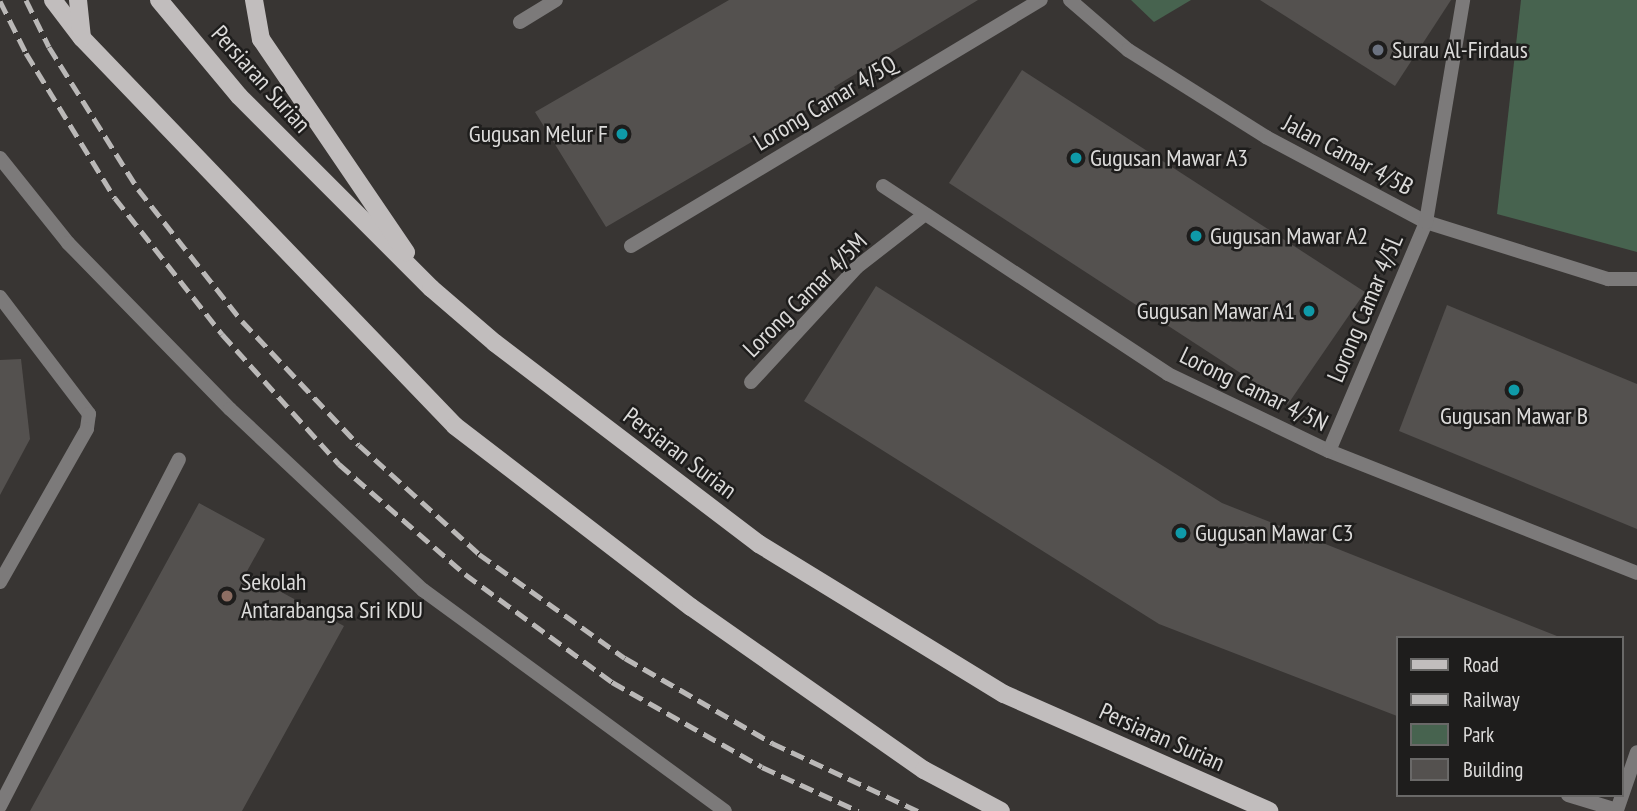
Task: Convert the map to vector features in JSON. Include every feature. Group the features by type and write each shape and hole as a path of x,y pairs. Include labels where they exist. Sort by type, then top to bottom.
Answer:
{"main road":[{"path":"53,0 82,37 455,426 691,607 924,770 1001,811"},
{"path":"78,0 82,37"},
{"name":"Persiaran Surian","path":"159,0 239,96 431,288 495,343 760,544 1004,694 1269,811"},
{"path":"254,0 261,39 431,288"}],"street":[{"path":"520,22 556,0"},
{"name":"Lorong Camar 4/5Q","path":"631,246 1041,0"},
{"name":"Jalan Camar 4/5B","path":"1070,0 1128,50 1266,137 1426,222 1608,279 1637,279"},
{"name":"Lorong Camar 4/5L","path":"1329,451 1426,222 1462,0"},
{"path":"0,158 68,243 230,409 423,590 724,811"},
{"name":"Lorong Camar 4/5N","path":"883,186 1168,374 1329,451 1637,573"},
{"name":"Lorong Camar 4/5M","path":"751,382 857,267 925,214"},
{"path":"0,297 82,400 89,414 87,429 0,582"},
{"path":"0,806 179,459"},
{"path":"1623,793 1637,752"},
{"path":"1575,797 1617,810 1621,797"}],"green space":[{"path":"1131,0 1191,0 1154,22"},
{"path":"1521,0 1637,0 1637,252 1497,214"}],"building":[{"path":"729,0 978,0 834,87 837,92 606,227 535,112"},
{"name":"Surau Al-Firdaus","path":"1260,0 1451,0 1395,86"},
{"path":"1022,70 1365,292 1288,404 949,183"},
{"path":"876,286 1222,503 1557,636 1396,636 1396,716 1159,624 804,401"},
{"path":"1447,305 1637,384 1637,529 1399,431"},
{"path":"21,359 30,439 0,495 0,360"},
{"path":"199,503 265,539 246,573 344,626 242,811 30,811"}],"railway":[{"path":"26,0 49,47 138,189 242,321 359,445 479,554 625,658 772,743 918,811"},
{"path":"0,1 26,53 115,198 222,334 339,464 465,574 612,682 762,767 858,811"}],"place":[{"name":"Surau Al-Firdaus","path":"1378,50"},
{"name":"Gugusan Melur F","path":"622,134"},
{"name":"Gugusan Mawar A3","path":"1076,158"},
{"name":"Gugusan Mawar A2","path":"1196,236"},
{"name":"Gugusan Mawar A1","path":"1309,311"},
{"name":"Gugusan Mawar B","path":"1514,390"},
{"name":"Gugusan Mawar C3","path":"1181,533"},
{"name":"Sekolah Antarabangsa Sri KDU","path":"227,596"}]}
